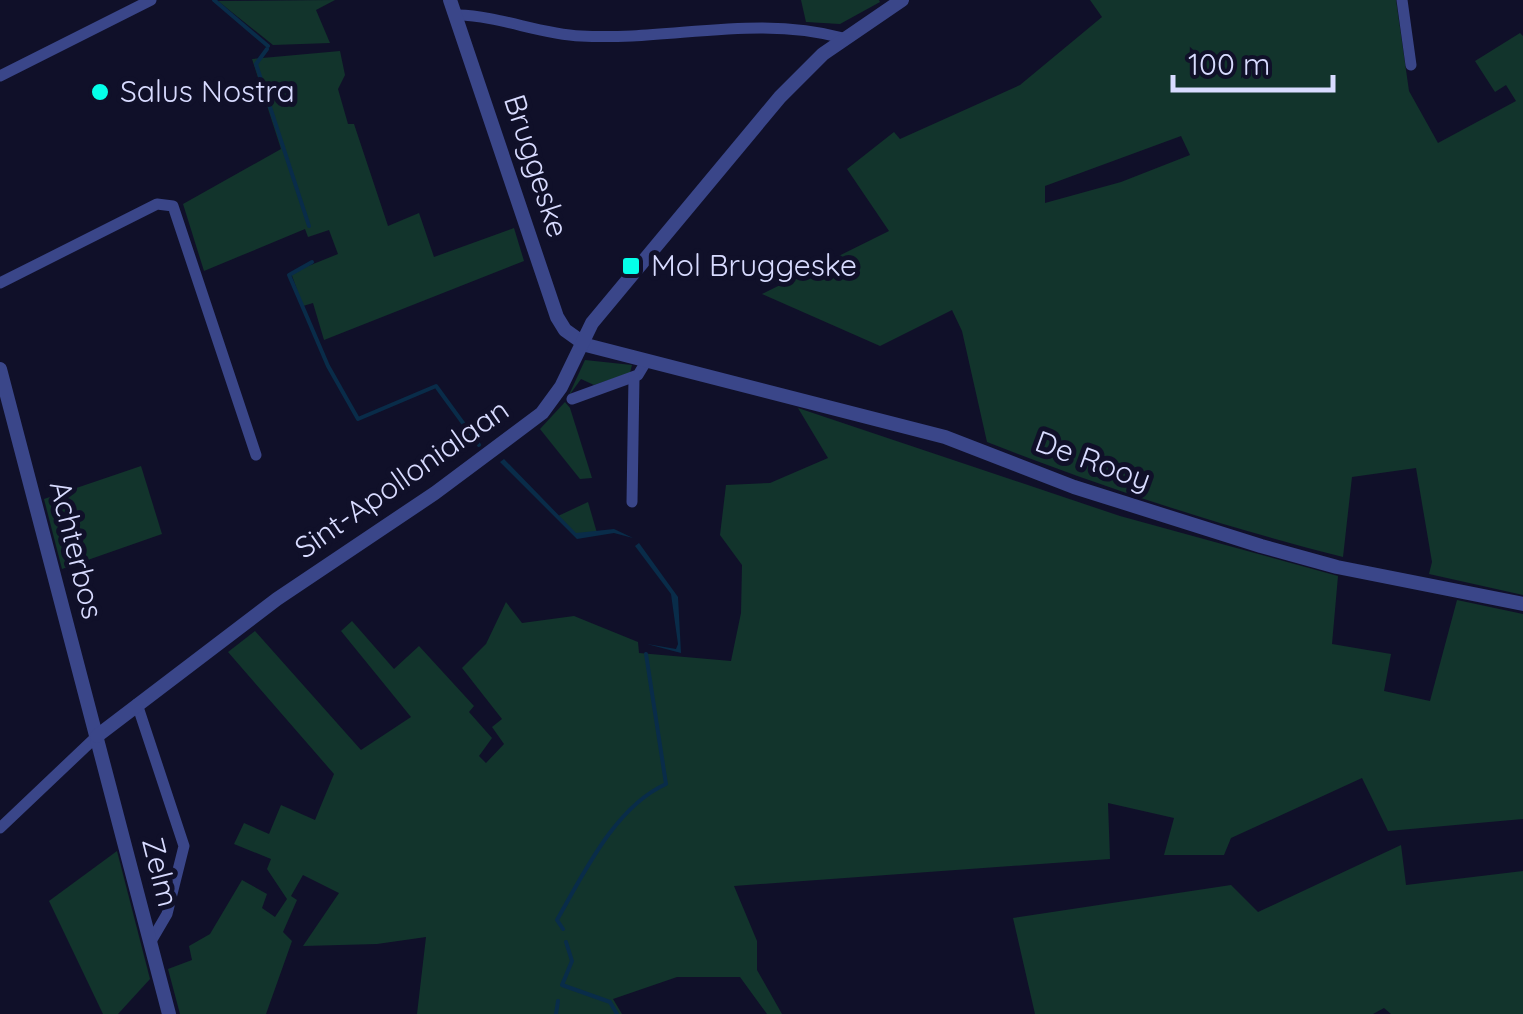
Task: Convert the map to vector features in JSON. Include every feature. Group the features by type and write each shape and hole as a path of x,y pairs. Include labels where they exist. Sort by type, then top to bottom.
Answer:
{"street":[{"path":"0,76 150,0"},
{"name":"Bruggeske","path":"450,0 557,317 580,342"},
{"name":"Sint-Apollonialaan","path":"98,740 137,704 277,599 435,494 542,414 561,387 580,342 780,97 843,38 902,0"},
{"path":"1402,0 1411,65"},
{"path":"458,15 580,36 752,27 843,38"},
{"path":"0,283 158,204 173,206 256,455"},
{"name":"De Rooy","path":"580,342 601,352 648,360 945,437 1074,488 1337,567 1523,604"},
{"path":"572,399 634,376 644,370 648,360"},
{"name":"Achterbos","path":"0,369 98,740"},
{"path":"632,502 634,376"},
{"path":"137,704 184,846 167,914 150,943"},
{"path":"0,828 98,740"},
{"name":"Zelm","path":"98,740 169,1014"}],"green space":[{"path":"335,0 316,10 330,43 273,45 218,1"},
{"path":"801,0 880,2 840,24 806,22"},
{"path":"1090,0 1396,0 1409,91 1438,143 1516,101 1506,85 1495,92 1475,61 1520,33 1523,36 1523,595 1429,574 1432,562 1416,468 1352,477 1343,557 1296,545 1163,505 987,442 962,331 952,310 880,346 762,294 889,231 847,169 894,132 900,139 1020,85 1102,17","holes":["1181,136 1190,155 1121,182 1045,203 1045,186"]},
{"path":"340,51 345,75 338,89 348,124 354,124 388,226 419,213 434,257 514,228 524,261 324,340 313,303 303,306 291,273 338,254 329,230 308,237 305,229 204,271 183,204 281,149 252,59"},
{"path":"585,360 632,365 630,373 594,385 581,379 568,397"},
{"path":"565,402 592,478 580,479 540,429"},
{"path":"798,408 1120,516 1338,576 1332,644 1391,654 1384,691 1430,701 1457,600 1523,614 1523,819 1388,831 1362,778 1231,838 1224,855 1164,855 1174,818 1108,803 1110,859 734,886 757,941 757,970 782,1014 767,1014 740,977 677,977 613,999 622,1014 417,1014 426,937 377,944 303,946 339,893 303,875 291,896 297,900 283,932 292,941 266,1014 180,1014 168,969 192,960 189,946 210,934 242,880 267,894 262,908 275,917 287,899 267,869 271,859 234,844 244,823 269,834 281,805 315,820 334,774 228,652 255,631 361,750 411,717 341,631 352,621 394,669 419,646 474,706 469,712 492,738 479,756 486,763 504,744 492,727 502,719 462,668 486,644 506,602 522,623 574,616 638,642 639,653 731,661 741,613 742,565 720,535 726,485 770,483 828,458"},
{"path":"141,466 162,534 62,569 44,499"},
{"path":"588,502 597,533 576,534 558,516"},
{"path":"1401,845 1406,885 1523,871 1523,1014 1391,1014 1384,1008 1373,1014 1035,1014 1013,918 1231,885 1258,912"},
{"path":"117,851 150,979 118,1014 103,1014 49,901"}],"water":[{"path":"504,459 576,533 614,529 633,538 614,533 577,539 500,462"},
{"path":"639,543 678,597 681,653 647,644 676,649 678,644 671,594 635,546"}],"waterway":[{"path":"214,0 268,46"},
{"path":"267,49 256,64 309,226"},
{"path":"312,262 289,275 328,366 358,419 436,386 479,445"},
{"path":"563,929 557,920 602,843 631,808 666,784 646,654"},
{"path":"566,942 572,961 562,985 610,1002 617,1014"},
{"path":"556,1014 558,1001"}],"place":[{"name":"Salus Nostra","path":"100,92"},
{"name":"Mol Bruggeske","path":"631,266"}]}
